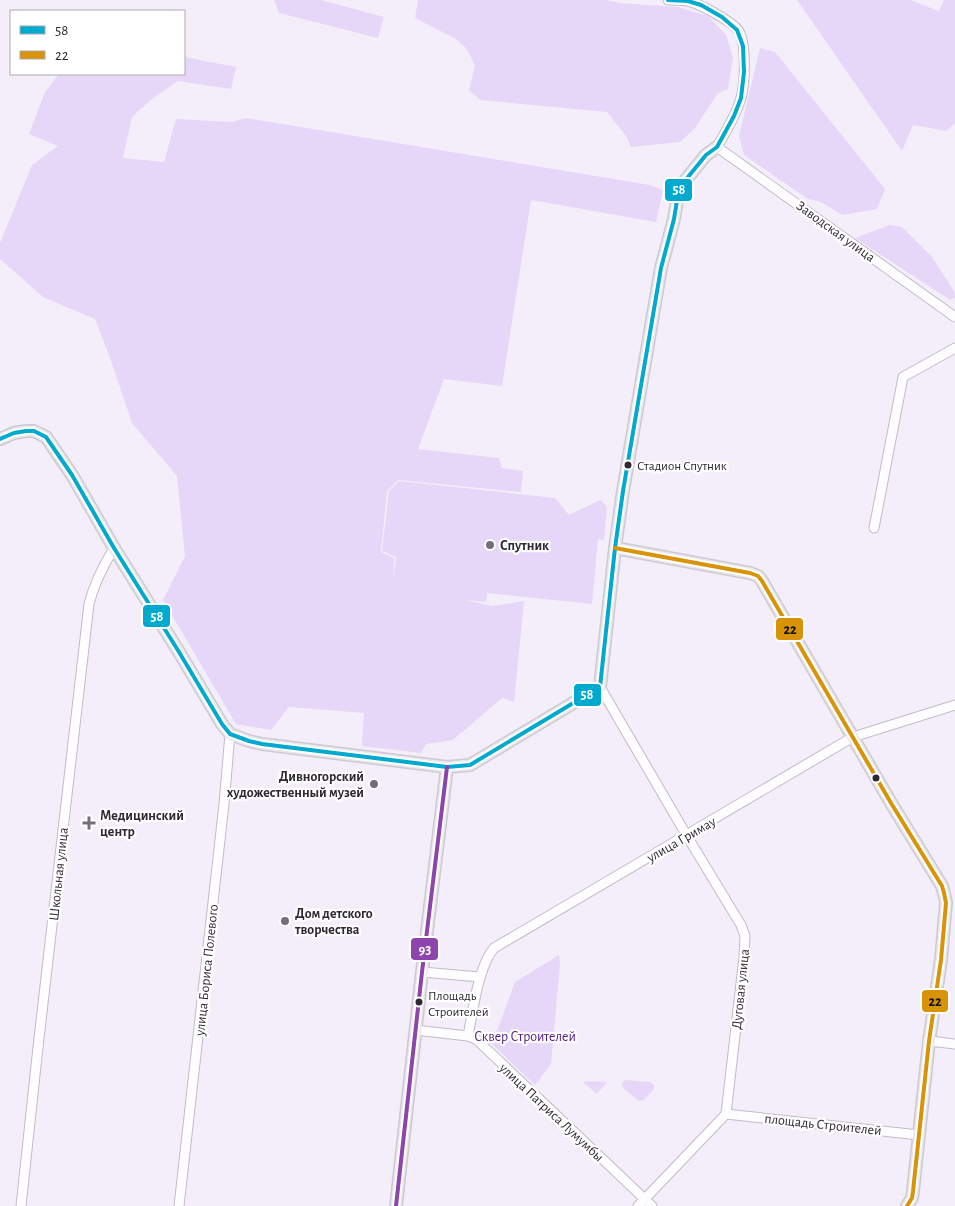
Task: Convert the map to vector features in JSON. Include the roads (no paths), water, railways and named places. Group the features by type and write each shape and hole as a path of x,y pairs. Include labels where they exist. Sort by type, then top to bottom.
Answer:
{"main road":[{"path":"0,439 14,433 26,432 34,432 46,437 72,474 114,548 230,734 262,744 446,768 470,765 600,687 623,491 660,268 674,219 679,188 706,155 717,147"},
{"path":"616,548 758,576 891,802 937,876 944,893 946,908 941,960 928,1041 913,1191 912,1198 907,1206"},
{"path":"396,1206 446,768"}],"street":[{"path":"668,0 688,1 701,5 722,17 738,30 743,46 744,72 741,98 734,116 717,147"},
{"name":"Заводская улица","path":"717,147 955,317"},
{"path":"874,528 903,377 955,348"},
{"name":"Школьная улица","path":"21,1206 88,604 92,589 114,548"},
{"name":"Дуговая улица","path":"600,687 738,920 745,936 726,1114"},
{"name":"улица Гримау","path":"468,1036 480,977 488,956 494,948 853,737 955,705"},
{"name":"улица Бориса Полевого","path":"180,1206 230,734"},
{"path":"422,972 480,977"},
{"name":"улица Патриса Лумумбы","path":"416,1030 468,1036 476,1039 645,1204"},
{"path":"928,1041 955,1044"},
{"path":"645,1204 726,1114"},
{"name":"площадь Строителей","path":"726,1114 919,1135"}],"place":[{"name":"Стадион Спутник","path":"628,465"},
{"name":"Спутник","path":"490,545"},
{"name":"Дивногорский художественный музей","path":"374,784"},
{"name":"Медицинский центр","path":"89,823"},
{"name":"Дом детского творчества","path":"285,921"},
{"name":"Площадь Строителей","path":"419,1002"}],"park label":[{"name":"Сквер Строителей","path":"525,1036"}]}
